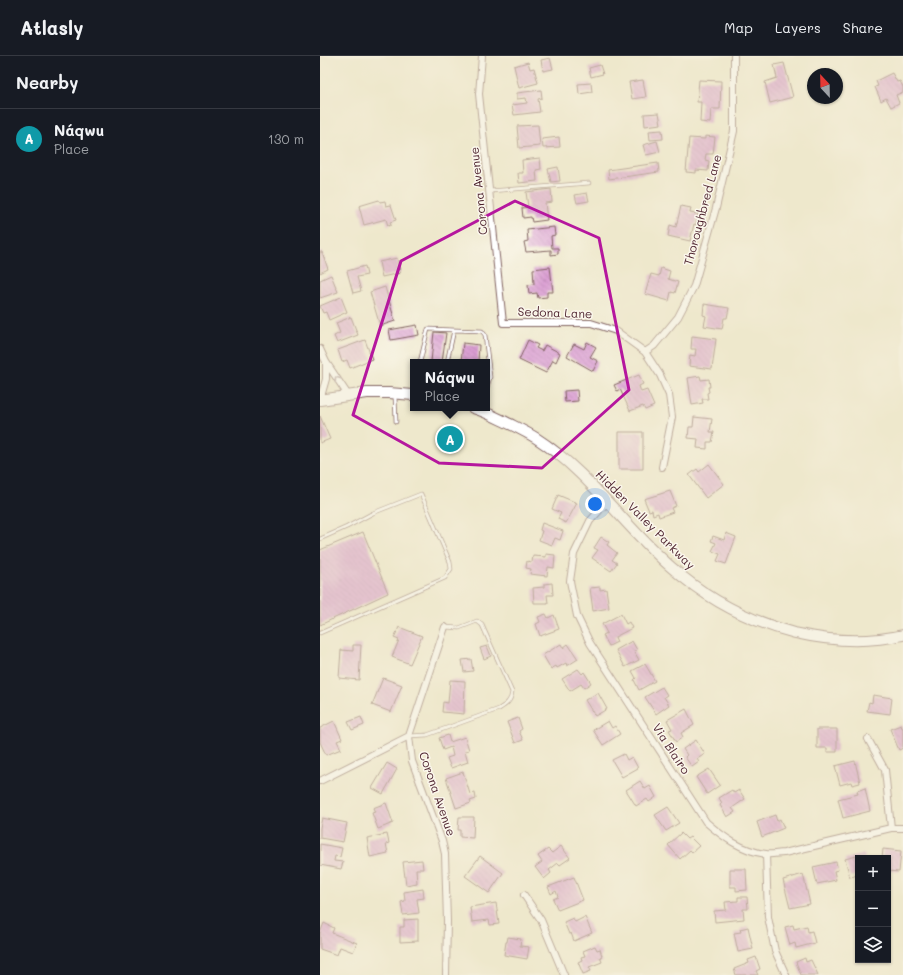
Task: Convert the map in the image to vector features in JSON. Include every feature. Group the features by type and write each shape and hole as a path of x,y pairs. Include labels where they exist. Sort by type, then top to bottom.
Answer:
{"main road":[{"path":"320,400 367,393 410,393"},
{"name":"Hidden Valley Parkway","path":"483,411 535,438 556,453 608,501 671,566 695,586 722,604 751,619 782,630 804,635 832,639 863,640 903,636"}],"street":[{"name":"Corona Avenue","path":"482,56 480,94 503,323"},
{"name":"Thoroughbred Lane","path":"645,352 654,346 678,317 694,286 716,208 734,131 734,56"},
{"name":"Sedona Lane","path":"503,323 591,323 616,331 645,352 660,375 669,395 672,417 662,467"},
{"path":"320,349 326,362 348,395"},
{"path":"320,400 326,380 326,362"},
{"name":"Via Blairo","path":"608,501 590,521 574,554 570,581 577,616 590,642 706,822 723,837 740,846 766,854 784,853 891,828 903,828"},
{"name":"Corona Avenue","path":"445,627 409,736 412,761 442,841 445,854 447,921 446,975"},
{"path":"320,781 409,736"},
{"path":"868,739 885,770 891,828"},
{"path":"766,854 768,917 775,951 786,975"},
{"path":"524,895 541,920 564,975"}],"lane":[{"path":"490,192 589,183"},
{"path":"421,359 428,329 482,331 485,335 488,359"},
{"path":"448,359 454,330"},
{"path":"395,393 396,422"},
{"path":"320,539 347,528 373,513 421,494 450,562 451,569 445,578 320,633"},
{"path":"409,736 428,735 508,704 512,698 512,692 482,625 477,621 459,628 445,627"}],"highlighted area":[{"path":"515,201 599,238 629,390 542,468 439,463 353,415 401,261"}],"building":[{"path":"550,58 553,69 543,71 541,60"},
{"path":"528,62 530,69 534,68 538,83 519,88 514,66"},
{"path":"784,63 793,97 770,103 765,82 777,78 774,65"},
{"path":"600,65 603,74 591,77 589,68"},
{"path":"892,73 897,82 900,81 903,87 903,92 896,95 899,103 891,107 886,98 881,101 875,87 878,86 876,81"},
{"path":"643,80 646,97 632,99 629,82"},
{"path":"699,80 721,81 720,109 711,109 710,123 700,122 701,102 697,102"},
{"path":"591,83 592,92 579,94 578,84"},
{"path":"541,90 542,98 538,99 540,112 514,115 512,105 527,103 526,98 517,99 517,93"},
{"path":"659,113 661,124 645,126 644,114"},
{"path":"538,125 540,146 519,148 517,126"},
{"path":"662,130 663,139 650,140 649,131"},
{"path":"705,136 715,137 713,154 706,154 705,160 709,161 708,171 696,170 696,173 686,172 689,138 705,139"},
{"path":"559,137 560,147 543,148 542,139"},
{"path":"657,141 660,152 646,155 643,145"},
{"path":"540,158 541,169 536,170 537,181 519,183 518,173 523,173 522,160"},
{"path":"658,163 659,172 609,179 608,170"},
{"path":"558,167 560,181 551,182 548,169"},
{"path":"551,189 552,202 545,203 547,220 532,222 531,217 523,218 522,208 528,207 526,192"},
{"path":"587,193 589,201 577,203 575,195"},
{"path":"379,200 380,202 385,201 386,206 391,205 396,220 390,222 391,225 388,226 386,219 364,225 359,206"},
{"path":"681,206 691,208 690,213 698,214 696,225 694,224 690,241 668,236 670,225 676,227"},
{"path":"554,227 555,235 551,236 552,248 558,248 558,254 551,255 551,250 526,252 524,242 528,241 527,230"},
{"path":"320,252 322,252 328,269 320,273"},
{"path":"397,258 400,273 382,277 379,262"},
{"path":"365,266 367,275 357,277 361,291 353,293 347,271"},
{"path":"550,267 553,292 547,292 547,297 538,298 537,293 529,294 528,285 534,284 533,269"},
{"path":"661,268 670,271 668,279 678,282 675,293 671,292 669,301 645,294 651,274 659,276"},
{"path":"331,275 338,292 320,298 320,280"},
{"path":"385,287 395,321 380,326 370,292"},
{"path":"341,297 347,312 329,320 326,312 323,313 320,306"},
{"path":"704,304 729,308 727,318 724,318 722,329 704,326 706,316 703,315"},
{"path":"351,317 358,335 337,343 334,336 340,333 336,323"},
{"path":"417,325 419,335 391,340 389,330"},
{"path":"434,332 446,333 442,359 431,359"},
{"path":"692,336 716,339 712,369 689,366 690,355 695,356 696,349 691,349"},
{"path":"365,340 372,359 350,368 347,360 342,362 338,350"},
{"path":"528,340 538,345 536,348 542,351 545,345 560,353 556,362 553,360 546,373 519,360"},
{"path":"587,342 596,347 590,357 598,361 593,371 567,356 574,344 584,349"},
{"path":"463,343 479,345 478,359 461,359"},
{"path":"639,375 643,384 639,386 641,392 647,390 654,406 645,410 643,406 630,411 620,389 617,391 614,385"},
{"path":"700,376 701,380 709,379 710,387 708,387 709,392 707,393 708,399 702,399 703,403 692,405 688,378"},
{"path":"577,390 578,401 565,402 564,391"},
{"path":"320,416 330,439 320,443"},
{"path":"694,417 712,419 710,432 714,432 712,442 707,442 707,449 697,448 698,439 688,438 689,427 693,427"},
{"path":"619,432 643,432 643,469 619,469"},
{"path":"709,464 724,484 706,498 689,475 697,469 699,472"},
{"path":"670,491 676,506 671,508 673,512 659,517 658,513 653,515 652,510 649,511 644,499"},
{"path":"558,495 577,503 566,523 558,519 561,513 552,509"},
{"path":"542,523 563,531 560,540 555,538 552,545 539,540 542,531 540,530"},
{"path":"363,532 388,593 320,625 320,550"},
{"path":"726,533 736,537 726,564 717,561 720,554 712,551 716,543 711,541 713,536 724,540"},
{"path":"601,537 609,542 607,545 617,553 612,560 617,563 611,571 592,558 598,550 594,548"},
{"path":"546,554 555,555 554,568 548,567 547,576 530,574 531,569 526,568 527,561 532,562 533,556 546,557"},
{"path":"552,583 553,595 547,595 548,603 534,603 533,588 544,587 544,584"},
{"path":"600,587 600,590 606,589 609,608 593,611 590,588"},
{"path":"546,614 548,618 554,615 559,629 540,636 536,624 540,622 538,617"},
{"path":"621,614 626,624 629,622 632,628 615,637 617,642 609,646 603,635 607,633 602,624"},
{"path":"399,627 422,636 410,664 392,657 399,640 394,638"},
{"path":"632,641 637,650 634,651 639,660 625,667 616,650"},
{"path":"561,644 563,648 568,644 578,659 567,666 566,663 557,668 556,666 551,669 543,655"},
{"path":"353,645 361,645 359,680 339,678 341,650 353,651"},
{"path":"487,646 491,656 484,659 480,648"},
{"path":"471,659 473,671 464,672 462,660"},
{"path":"645,664 655,681 639,690 634,680 636,678 632,671"},
{"path":"578,669 582,674 584,672 591,683 584,688 581,684 570,691 562,679"},
{"path":"383,678 402,685 391,712 372,705"},
{"path":"450,680 465,681 464,714 442,712 443,702 448,703"},
{"path":"662,687 667,695 664,697 669,705 656,714 645,697"},
{"path":"598,693 607,709 595,716 585,700"},
{"path":"873,695 892,698 890,714 867,711 869,702 872,703"},
{"path":"686,709 694,725 681,733 683,737 676,742 669,730 672,729 667,720"},
{"path":"361,717 364,725 352,730 348,722"},
{"path":"518,718 522,729 519,731 523,740 515,743 507,722"},
{"path":"334,721 342,739 337,741 341,749 326,755 320,742 320,728"},
{"path":"608,721 612,728 615,726 620,734 603,745 593,730"},
{"path":"901,725 903,728 903,748 899,750 890,729"},
{"path":"817,729 837,729 837,752 827,752 827,748 817,748"},
{"path":"448,735 450,742 465,737 469,750 465,751 468,762 451,768 447,758 453,756 451,747 443,750 439,738"},
{"path":"696,740 705,754 697,759 699,762 692,767 685,757 687,755 683,749"},
{"path":"624,754 627,760 632,757 638,768 622,777 612,760"},
{"path":"855,761 860,783 852,785 851,782 840,785 835,766"},
{"path":"387,763 397,769 383,794 372,788"},
{"path":"709,769 720,785 707,794 696,777"},
{"path":"463,772 470,794 475,793 476,799 470,801 471,803 456,808 446,778"},
{"path":"640,781 645,789 650,786 656,797 649,802 647,799 636,806 626,790"},
{"path":"865,788 870,811 843,818 838,799 858,794 857,791"},
{"path":"732,790 734,793 739,790 745,799 732,808 735,812 727,817 720,805 722,803 719,798"},
{"path":"386,803 393,823 378,829 372,813 375,812 373,808"},
{"path":"668,807 679,823 666,831 655,815"},
{"path":"775,815 777,821 780,819 784,828 762,837 757,822"},
{"path":"459,817 474,817 473,838 460,837 460,830 458,830"},
{"path":"322,818 347,823 343,842 320,838"},
{"path":"681,833 687,839 690,837 699,846 692,852 690,850 680,859 668,845"},
{"path":"387,834 389,843 386,844 388,853 370,857 367,838"},
{"path":"320,844 342,848 340,857 335,856 334,861 343,862 341,869 320,865"},
{"path":"561,846 570,858 560,865 558,863 549,870 551,873 544,879 535,867 542,862 538,856 548,849 552,853"},
{"path":"883,849 901,851 899,872 891,871 891,855 882,855"},
{"path":"480,856 503,873 489,893 465,876"},
{"path":"855,856 855,876 850,877 845,859"},
{"path":"422,860 423,869 416,869 417,883 406,885 403,862"},
{"path":"836,862 838,870 834,871 836,880 817,884 813,867"},
{"path":"730,869 746,869 747,890 736,891 736,887 730,887"},
{"path":"803,874 810,904 790,908 783,880"},
{"path":"574,877 583,900 558,910 553,899 558,897 556,891 551,894 548,887"},
{"path":"423,889 424,898 417,899 419,913 403,915 401,902 405,901 404,892"},
{"path":"738,897 747,897 748,909 743,909 744,919 715,922 714,911 726,910 725,902 738,901"},
{"path":"496,903 499,924 490,925 489,920 472,922 470,907"},
{"path":"585,917 592,933 574,941 564,922 573,918 575,922"},
{"path":"418,919 418,941 400,942 400,927 404,927 404,920"},
{"path":"324,923 334,928 332,933 357,943 353,952 340,947 337,955 320,949 320,933"},
{"path":"793,925 794,929 807,926 808,932 812,931 815,943 796,948 795,943 790,945 785,927"},
{"path":"748,927 753,949 738,952 734,933 741,932 740,929"},
{"path":"508,937 521,939 520,946 529,947 527,959 504,955"},
{"path":"595,946 597,950 600,949 602,956 600,957 602,962 589,967 591,971 583,974 578,962 582,960 581,957 585,956 583,951"},
{"path":"756,957 760,969 756,971 758,975 736,975 734,969 749,963 748,960"},
{"path":"805,958 806,962 811,960 818,975 801,975 796,962"}],"place":[{"name":"Náqwu","path":"450,439"}]}
